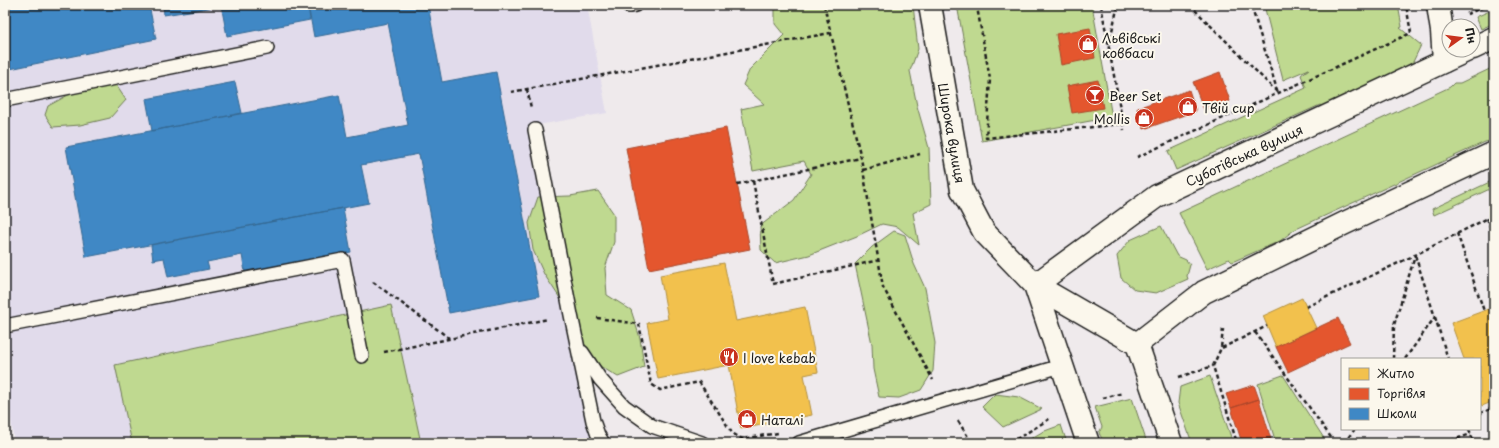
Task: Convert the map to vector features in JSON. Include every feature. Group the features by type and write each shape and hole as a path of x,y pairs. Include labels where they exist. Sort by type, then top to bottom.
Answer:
{"street":[{"name":"Широка вулиця","path":"930,5 962,190 984,232 1035,285 1137,344"},
{"path":"1438,5 1442,31 1444,61"},
{"path":"1481,44 1494,38"},
{"name":"Суботівська вулиця","path":"1035,285 1156,196 1451,58"},
{"path":"1171,443 1137,344 1204,292 1345,223 1494,153"},
{"name":"Широка вулиця","path":"1035,285 1088,443"}],"lane":[{"path":"5,100 267,48"},
{"path":"535,130 593,421 602,443"},
{"path":"5,326 343,260 362,356"},
{"path":"577,345 600,379 624,406 652,426 702,443"},
{"path":"799,443 1062,366"}],"path":[{"path":"824,5 863,170 883,287 933,380 926,383"},
{"path":"978,5 977,7 990,79 986,138 1122,124"},
{"path":"1101,5 1124,130"},
{"path":"1109,45 1118,5"},
{"path":"1190,5 1278,94"},
{"path":"1251,5 1278,94"},
{"path":"1137,157 1410,33 1406,5"},
{"path":"1467,14 1488,5"},
{"path":"511,92 830,33"},
{"path":"863,170 920,154"},
{"path":"737,184 860,158"},
{"path":"752,180 773,284 879,260"},
{"path":"1306,307 1415,255 1494,215"},
{"path":"1487,218 1494,238"},
{"path":"1457,233 1484,311"},
{"path":"1415,255 1448,358"},
{"path":"1394,358 1394,325 1415,255"},
{"path":"343,260 450,339"},
{"path":"362,356 571,315 639,324 651,384 660,390 699,382 732,433 742,439 785,431"},
{"path":"1406,358 1435,317"},
{"path":"1221,348 1267,326"},
{"path":"1223,329 1221,348 1213,366 1237,443"},
{"path":"1255,332 1335,443"},
{"path":"1179,377 1213,366"},
{"path":"1100,399 1129,391"},
{"path":"1481,413 1494,408"},
{"path":"955,416 972,443"},
{"path":"1010,443 1044,422"},
{"path":"1344,443 1354,430"},
{"path":"1469,430 1474,443"},
{"path":"1444,443 1471,434"},
{"path":"962,443 969,438"}],"shaded area":[{"path":"5,5 587,5 607,113 532,126 595,443 14,443 5,371"}],"green space":[{"path":"775,5 913,5 918,49 910,71 917,106 929,148 931,204 913,213 919,245 898,227 882,224 857,236 809,255 775,263 761,250 760,226 794,200 811,174 804,161 753,171 741,109 764,104 743,85 750,69 784,35 775,24"},
{"path":"957,5 1092,5 1112,117 982,141"},
{"path":"1264,5 1398,5 1402,27 1400,28 1421,45 1413,62 1384,79 1333,114 1320,105 1176,170 1168,151 1306,88 1301,75 1309,69 1283,80"},
{"path":"1494,9 1494,23 1481,29 1481,18 1476,17"},
{"path":"1494,67 1494,140 1485,142 1294,230 1280,241 1232,262 1229,259 1207,269 1179,213 1450,87 1454,83 1460,83"},
{"path":"116,85 126,100 110,118 80,125 53,127 45,115 48,106 70,94 93,88"},
{"path":"1494,180 1494,187 1434,215 1432,209"},
{"path":"598,191 614,214 614,242 605,268 607,295 631,310 640,338 644,367 618,377 595,363 571,315 544,274 533,250 529,223 538,197 570,196"},
{"path":"1161,226 1177,256 1186,260 1190,265 1187,276 1188,279 1156,293 1135,290 1121,278 1117,256 1130,240"},
{"path":"894,231 905,235 914,264 925,288 935,343 933,371 921,390 899,398 879,397 873,369 872,344 855,264 872,247"},
{"path":"391,305 421,443 132,443 115,365"},
{"path":"1283,375 1327,443 1276,443 1258,384"},
{"path":"1210,376 1233,443 1192,443 1178,403 1180,387"},
{"path":"995,394 1019,397 1042,409 1003,427 982,407"},
{"path":"1132,398 1147,443 1104,443 1099,433 1102,427 1095,407"},
{"path":"1061,425 1067,443 1023,443 1042,432"}],"building: Житло":[{"path":"724,263 736,321 805,307 818,372 804,375 812,415 741,429 729,365 658,379 647,323 668,319 660,275"},
{"path":"1302,298 1316,328 1276,347 1263,316"},
{"path":"1494,307 1494,401 1482,406 1481,358 1464,358 1451,323"}],"building: Торгівля":[{"path":"1090,28 1095,58 1061,65 1056,34"},
{"path":"1220,72 1230,101 1204,110 1193,82"},
{"path":"1098,80 1103,108 1072,113 1067,86"},
{"path":"1189,90 1196,111 1144,129 1137,108"},
{"path":"726,128 750,249 649,269 626,148"},
{"path":"1338,318 1350,343 1288,372 1276,347"},
{"path":"1254,385 1259,399 1231,408 1226,394"},
{"path":"1259,399 1272,443 1242,443 1231,408"}],"building: Школи":[{"path":"5,5 149,5 156,39 5,70"},
{"path":"163,5 221,5 221,6 164,15"},
{"path":"221,5 308,5 310,20 227,36"},
{"path":"308,5 428,5 442,82 496,72 539,296 449,313 419,154 361,165 369,203 86,257 66,147 339,95 347,137 408,125 388,23 314,37"},
{"path":"235,82 242,113 152,131 146,99"},
{"path":"343,208 351,252 245,272 242,255 207,262 209,269 168,277 164,258 153,260 151,245"}],"place":[{"name":"Львівські ковбаси","path":"1088,44"},
{"name":"Beer Set","path":"1095,95"},
{"name":"Твій сир","path":"1188,107"},
{"name":"Mollis","path":"1144,118"},
{"name":"I love kebab","path":"729,357"},
{"name":"Наталі","path":"747,419"}]}
